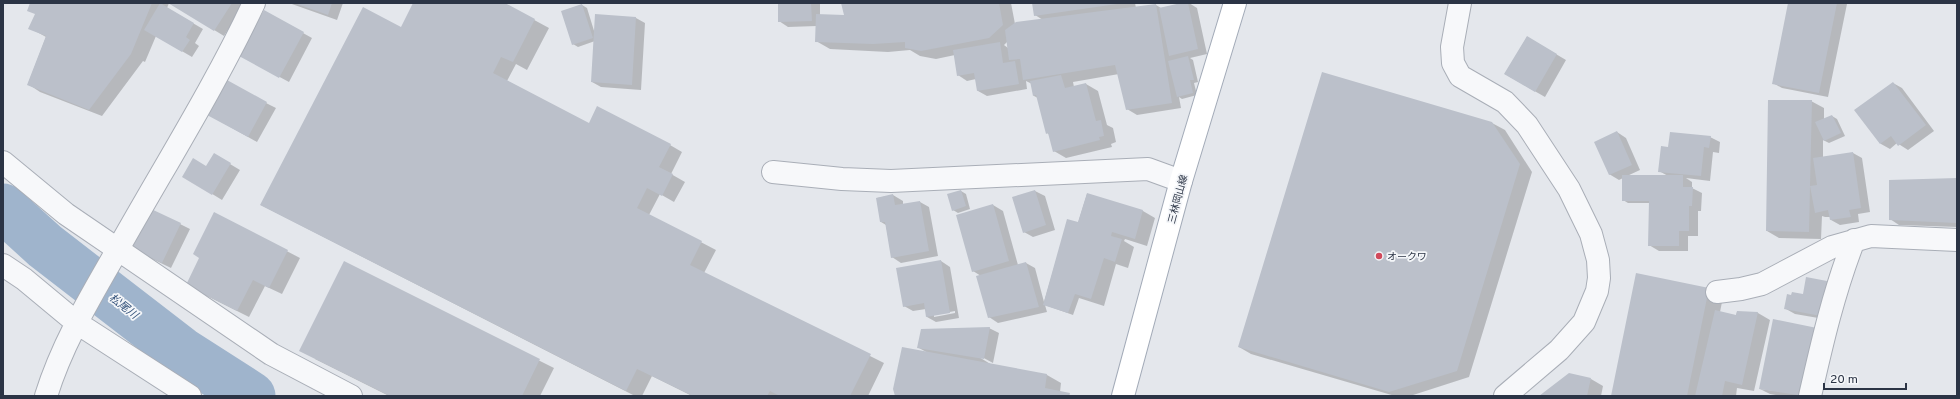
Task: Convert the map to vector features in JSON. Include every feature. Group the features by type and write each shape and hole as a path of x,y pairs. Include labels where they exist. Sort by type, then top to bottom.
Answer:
{"main road":[{"name":"三林岡山線","path":"1123,396 1181,181 1234,3"}],"street":[{"path":"46,396 53,372 80,317 114,255 224,65 254,3"},
{"path":"1460,3 1452,47 1453,63 1460,76 1505,102 1527,125 1569,189 1591,234 1598,260 1599,278 1597,292 1584,322 1559,350 1505,396"},
{"path":"3,162 114,255 271,354 351,396"},
{"path":"773,172 842,179 891,181 1148,168 1181,181"},
{"path":"1717,292 1741,289 1762,284 1832,248 1871,236 1957,240"},
{"path":"1810,396 1825,327 1840,275 1854,240"},
{"path":"3,265 80,317 190,396"}],"building":[{"path":"30,3 152,3 131,54 89,110 27,85 46,36 28,29 35,14 27,11"},
{"path":"160,3 194,23 186,37 190,40 182,52 144,30"},
{"path":"168,3 232,3 214,31"},
{"path":"294,3 332,3 328,15"},
{"path":"413,3 505,3 535,19 513,62 501,57 493,73 589,123 597,106 671,144 659,167 673,174 662,196 647,188 637,208 702,241 690,265 871,354 850,396 780,396 770,391 767,396 693,396 637,369 626,391 260,205 363,7 401,27"},
{"path":"778,3 811,3 812,21 778,22"},
{"path":"841,3 999,3 1003,25 989,38 921,51 905,48 905,42 873,44 815,42 816,14 844,15"},
{"path":"1032,3 1117,3 1117,4 1034,16"},
{"path":"1188,3 1198,49 1169,56 1159,8"},
{"path":"1788,3 1837,3 1819,93 1772,84"},
{"path":"582,4 593,38 572,45 561,11"},
{"path":"1156,4 1172,103 1126,110 1115,65 1023,80 1020,59 1009,60 1005,30 1016,22"},
{"path":"264,10 304,32 279,78 239,56"},
{"path":"595,14 636,17 632,85 591,82"},
{"path":"1527,36 1557,54 1535,92 1504,74"},
{"path":"1000,42 1003,63 1015,61 1019,84 977,91 974,73 957,76 953,50"},
{"path":"1188,56 1194,80 1190,80 1193,93 1177,97 1168,61"},
{"name":"オークワ","path":"1322,72 1492,122 1520,164 1457,371 1389,392 1238,347"},
{"path":"1061,75 1065,88 1086,83 1096,121 1101,120 1104,136 1099,137 1100,140 1053,152 1048,133 1046,134 1036,95 1033,96 1030,81"},
{"path":"227,80 267,102 248,137 207,115"},
{"path":"1893,82 1926,125 1898,146 1891,136 1880,144 1854,110"},
{"path":"1768,100 1812,100 1809,232 1766,231"},
{"path":"1832,115 1841,133 1824,141 1815,122"},
{"path":"1617,131 1632,165 1609,175 1594,142"},
{"path":"1670,132 1711,136 1709,148 1704,147 1701,176 1658,172 1661,146 1668,147"},
{"path":"1853,152 1861,208 1849,210 1851,217 1830,220 1828,210 1815,213 1810,186 1817,185 1813,158"},
{"path":"214,153 231,163 212,195 182,177 193,158 206,166"},
{"path":"1622,175 1683,175 1683,187 1693,187 1692,206 1689,206 1689,231 1679,231 1679,246 1648,246 1649,201 1622,201"},
{"path":"1957,178 1957,223 1889,220 1889,180"},
{"path":"961,190 966,206 952,211 947,194"},
{"path":"1035,190 1046,225 1023,233 1012,197"},
{"path":"1087,193 1143,210 1135,239 1112,232 1111,236 1122,239 1115,262 1104,258 1091,299 1075,294 1068,313 1043,305 1067,219 1078,222"},
{"path":"893,194 895,205 920,201 929,251 891,258 885,222 880,222 876,198"},
{"path":"993,204 1009,261 972,272 956,215"},
{"path":"149,208 181,223 162,263 130,248"},
{"path":"214,212 288,250 269,288 253,280 237,311 186,285 199,258 193,254"},
{"path":"941,260 950,313 926,317 924,303 903,307 896,268"},
{"path":"344,261 540,359 522,396 390,396 299,351"},
{"path":"1026,262 1039,307 988,318 976,276"},
{"path":"1636,273 1709,288 1687,396 1611,396"},
{"path":"1806,277 1827,281 1821,316 1784,309 1787,294 1791,295 1792,292 1803,294"},
{"path":"1715,310 1736,315 1737,311 1758,312 1742,385 1725,381 1722,396 1695,396"},
{"path":"1773,319 1817,328 1804,396 1759,389"},
{"path":"990,327 984,359 917,348 921,329"},
{"path":"902,347 1047,374 1045,388 1070,393 1069,396 895,396 893,389"},
{"path":"1569,373 1591,378 1587,396 1539,396"}],"waterway":[{"name":"松尾川","path":"3,208 45,246 181,351 251,396"}],"place":[{"name":"オークワ","path":"1379,256"}]}
